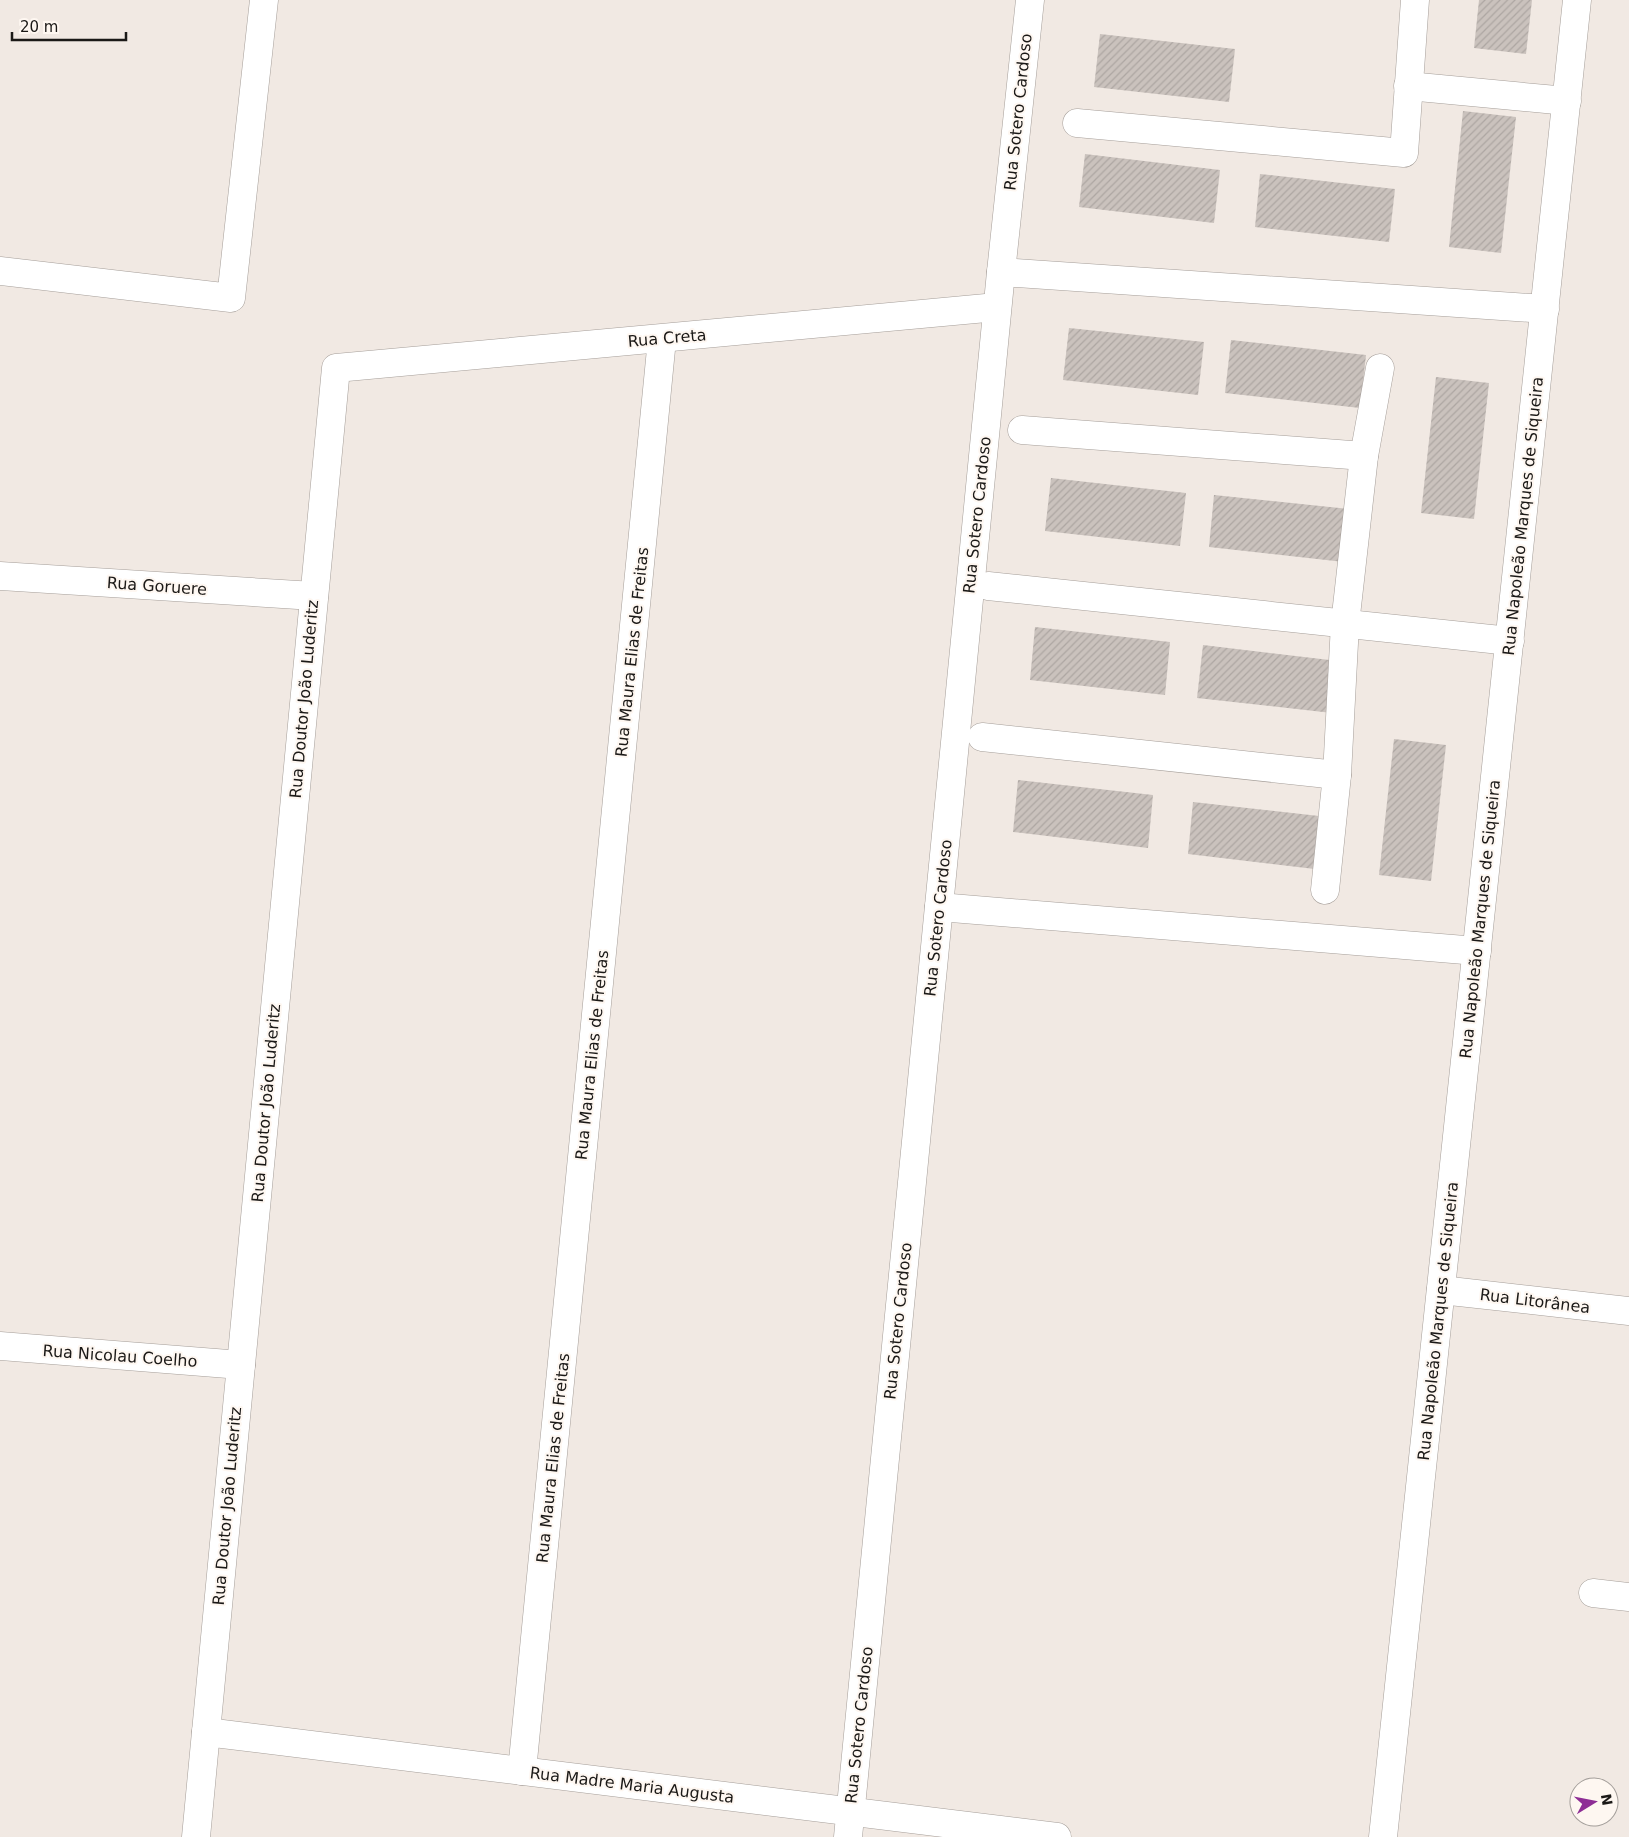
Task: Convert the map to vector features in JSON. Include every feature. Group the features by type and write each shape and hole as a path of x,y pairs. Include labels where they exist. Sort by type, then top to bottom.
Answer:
{"street":[{"path":"0,272 231,298 264,0"},
{"name":"Rua Sotero Cardoso","path":"849,1824 997,307 1030,0"},
{"path":"1077,123 1404,153 1415,0"},
{"name":"Rua Napoleão Marques de Siqueira","path":"1383,1837 1577,0"},
{"path":"1408,86 1567,101"},
{"path":"1001,272 1544,309"},
{"name":"Rua Creta","path":"336,368 997,307"},
{"name":"Rua Maura Elias de Freitas","path":"522,1771 662,338"},
{"name":"Rua Doutor João Luderitz","path":"196,1837 336,368"},
{"path":"1325,890 1337,774 1345,624 1364,456 1380,368"},
{"path":"1022,430 1364,456"},
{"name":"Rua Goruere","path":"0,576 314,596"},
{"path":"988,586 1510,641"},
{"path":"982,737 1337,774"},
{"path":"939,907 1477,951"},
{"name":"Rua Litorânea","path":"1441,1290 1629,1311"},
{"name":"Rua Nicolau Coelho","path":"0,1346 241,1365"},
{"path":"1593,1593 1629,1597"},
{"name":"Rua Madre Maria Augusta","path":"206,1732 522,1771 849,1824 1057,1837"}],"building":[{"path":"1479,0 1532,0 1526,54 1474,48"},
{"path":"1100,34 1235,49 1229,102 1094,87"},
{"path":"1463,111 1516,117 1501,253 1449,247"},
{"path":"1085,154 1220,170 1214,223 1079,207"},
{"path":"1260,174 1395,189 1389,242 1255,227"},
{"path":"1069,328 1204,342 1198,395 1063,380"},
{"path":"1231,340 1366,355 1360,408 1225,393"},
{"path":"1436,377 1489,383 1474,519 1421,513"},
{"path":"1051,478 1186,493 1180,546 1045,531"},
{"path":"1214,495 1349,509 1344,562 1209,547"},
{"path":"1035,627 1170,642 1165,695 1030,680"},
{"path":"1203,645 1338,661 1332,713 1197,698"},
{"path":"1394,739 1446,745 1431,881 1379,875"},
{"path":"1018,780 1153,795 1148,848 1013,832"},
{"path":"1193,802 1328,817 1323,870 1188,854"}]}
